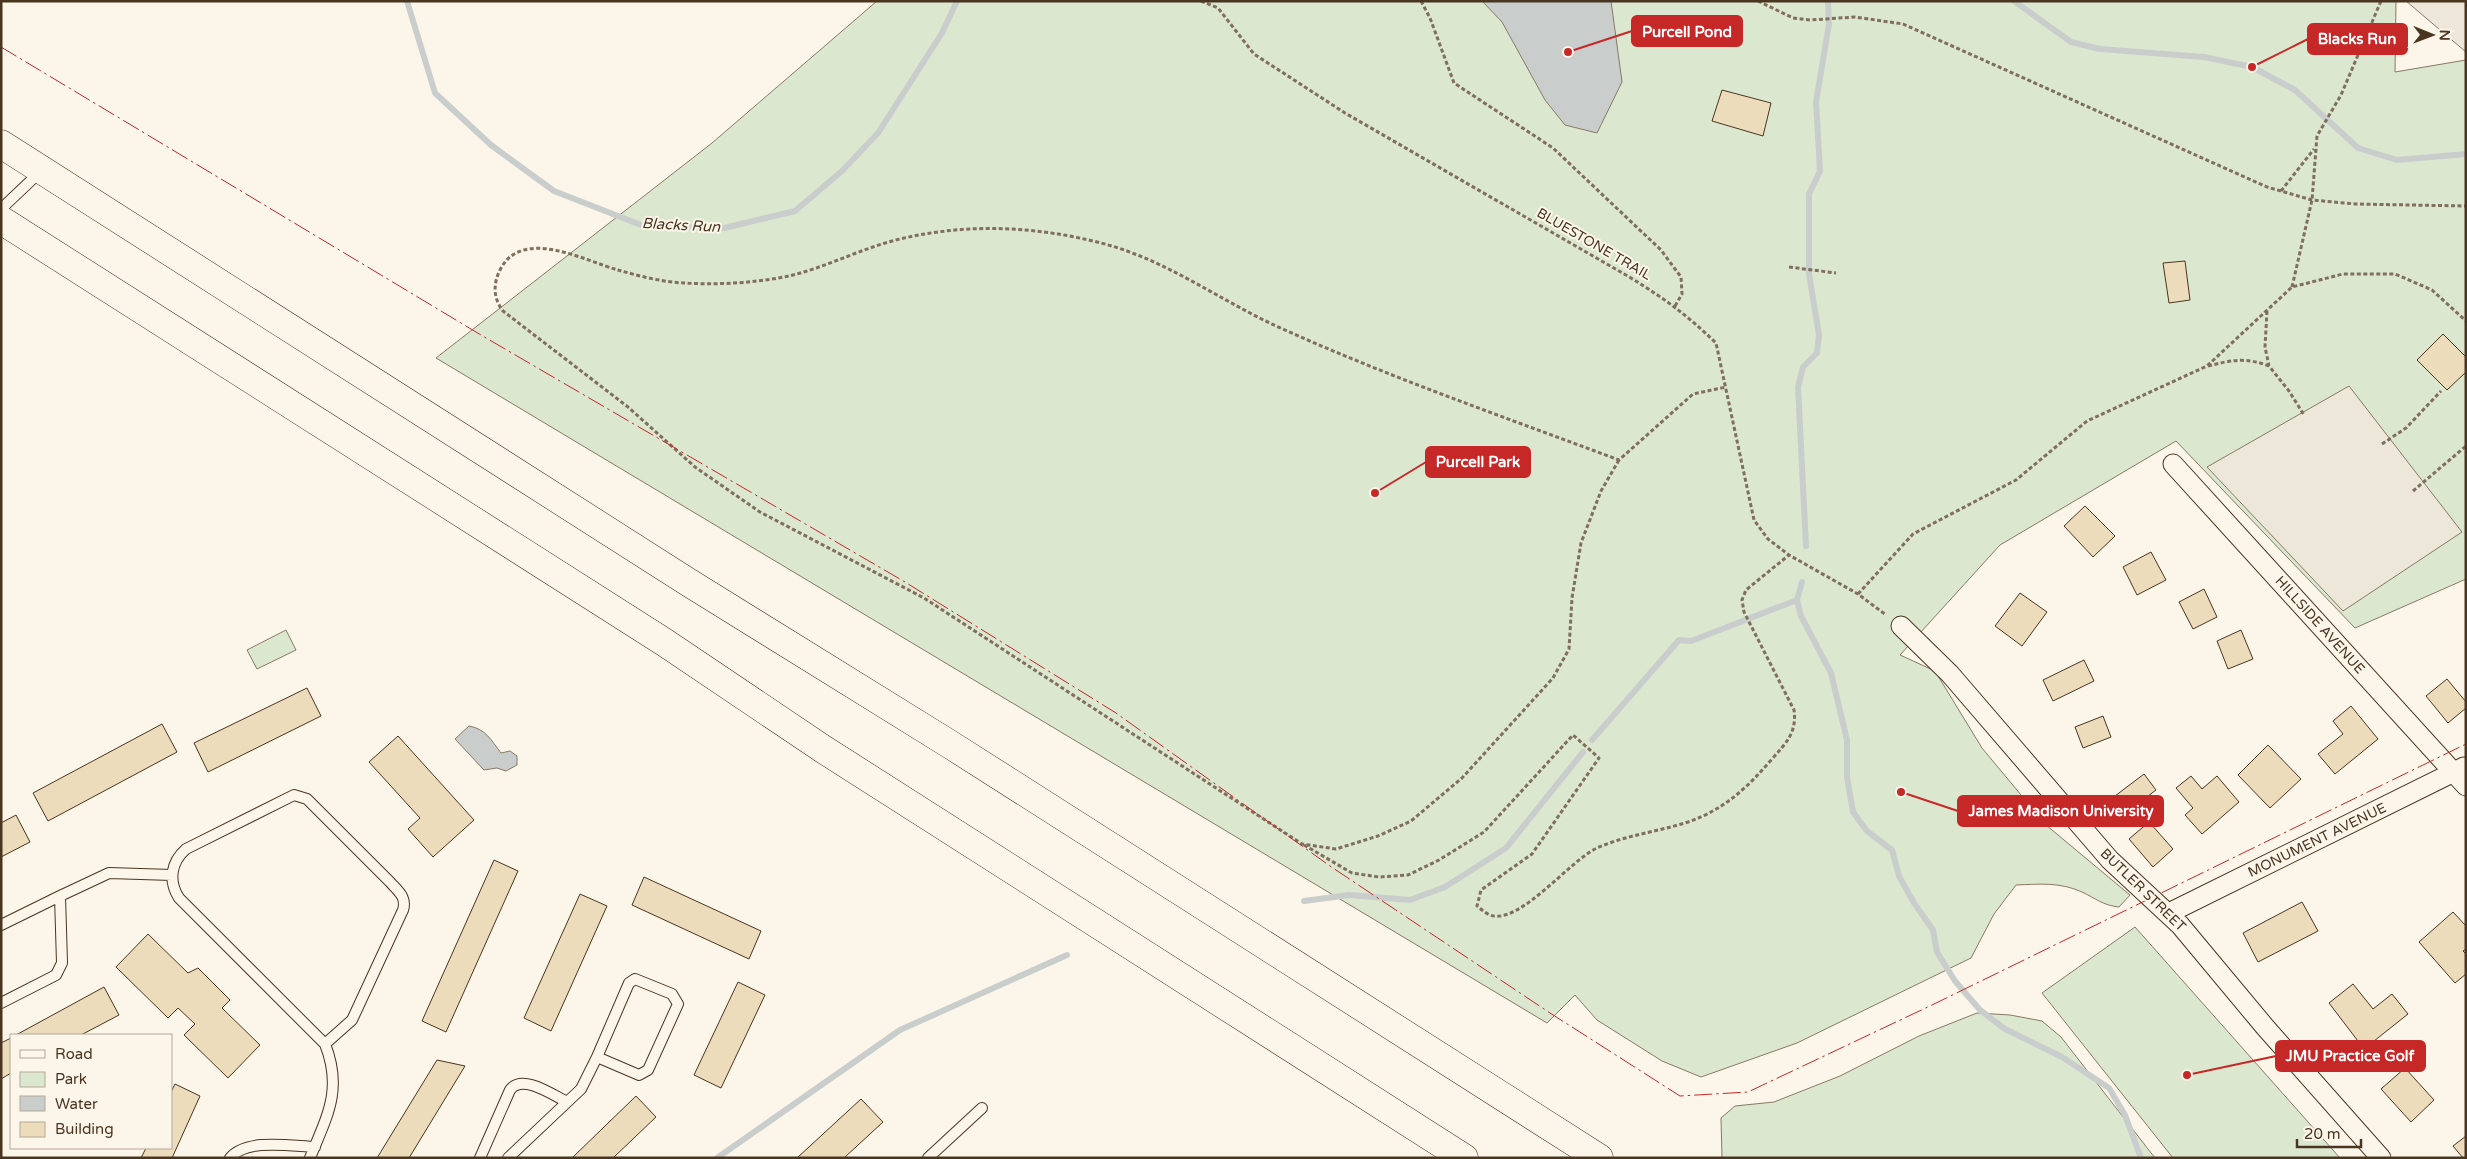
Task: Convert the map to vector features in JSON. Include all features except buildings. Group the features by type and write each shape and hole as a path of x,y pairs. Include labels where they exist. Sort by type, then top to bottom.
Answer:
{"highway":[{"path":"1,144 1599,1158"},
{"path":"1,220 647,631 831,754 1464,1158"}],"street":[{"name":"HILLSIDE AVENUE","path":"2173,464 2462,775"},
{"name":"BUTLER STREET","path":"1900,626 1950,674 2110,860 2169,913 2381,1158"},
{"name":"MONUMENT AVENUE","path":"2169,913 2462,775"}],"lane":[{"path":"1,210 42,170"},
{"path":"310,1158 333,1096 329,1054 325,1044 179,898 173,886 172,875 177,858 193,845 294,795 307,798 403,897 403,910 352,1020 325,1044"},
{"path":"1,925 109,873 172,875"},
{"path":"1,1003 56,975 59,971 62,963 60,896"},
{"path":"508,1158 586,1083 597,1057 631,980 638,979 674,996 677,1000 677,1008 646,1072 636,1075 597,1057"},
{"path":"480,1158 510,1090 517,1084 526,1083 567,1102"},
{"path":"928,1158 982,1108"},
{"path":"230,1158 236,1151 249,1146 315,1147"}],"path":[{"name":"BLUESTONE TRAIL","path":"1201,1 1218,8 1254,54 1345,113 1676,306 1716,343 1754,520 1768,539 1789,555 1858,594 1900,626"},
{"path":"1421,1 1430,18 1454,83 1553,148 1661,250 1681,277 1682,294 1676,306"},
{"path":"1758,1 1793,18 1810,20 1855,17 1903,24 2019,78 2267,187 2312,200 2355,204 2466,206"},
{"path":"2292,287 2312,200 2317,136 2341,94 2380,1"},
{"path":"2281,191 2315,149"},
{"path":"1619,460 1397,377 1291,333 1132,253 1056,232 1026,228 941,230 896,239 788,276 733,283 683,284 650,278 543,247 522,252 504,262 496,279 494,292 503,311 628,407 695,467 760,512 924,598 1302,844 1352,873 1379,878 1408,875 1439,860 1484,832 1573,735 1599,758 1532,854 1481,890 1477,906 1491,915 1504,915 1522,908 1590,851 1615,840 1688,822 1716,810 1744,790 1792,737 1796,722 1794,710 1744,612 1742,600 1746,590 1789,555"},
{"path":"1789,267 1836,273"},
{"path":"2207,366 2292,287 2343,274 2395,274 2432,290 2466,321"},
{"path":"2267,311 2265,347 2269,366 2289,391 2304,415"},
{"path":"1858,594 1913,534 2016,480 2087,421 2207,366 2233,360 2253,360 2269,366"},
{"path":"1302,844 1336,848 1378,836 1411,821 1462,778 1553,678 1569,648 1572,598 1581,543 1601,491 1619,460 1692,394 1726,387"},
{"path":"2382,444 2406,428 2441,391"},
{"path":"2413,491 2466,446"}],"green space":[{"path":"877,1 2396,1 2395,72 2466,60 2466,579 2355,628 2176,441 2000,545 1900,655 1935,671 1982,748 2046,825 2130,895 2119,907 2104,903 2082,892 2066,887 2050,884 2016,885 1994,914 1971,958 1797,1043 1701,1077 1662,1061 1597,1020 1575,995 1547,1023 436,358 712,143"},
{"path":"286,630 296,650 257,669 247,650"},
{"path":"2135,927 2340,1158 2173,1158 2042,993"},
{"path":"1977,1013 2010,1015 2042,1021 2061,1037 2155,1158 1722,1158 1721,1118 1735,1106 1774,1102 1840,1076 1919,1036"}],"shaded area":[{"path":"2406,1 2466,1 2466,52"},
{"path":"2349,386 2462,532 2343,611 2207,467"}],"water":[{"path":"1482,1 1611,1 1622,82 1597,133 1565,125 1545,100 1502,22"},
{"path":"469,726 484,732 501,753 510,751 517,756 517,765 506,771 497,768 484,770 455,739"}],"waterway":[{"name":"Blacks Run","path":"407,1 435,93 491,145 554,191 641,225 724,228 795,211 842,171 878,133 942,33 957,1"},
{"path":"1806,546 1798,387 1803,367 1817,353 1819,335 1809,274 1809,194 1820,171 1816,102 1829,24 1828,1"},
{"name":"Blacks Run","path":"2014,1 2071,42 2100,49 2204,57 2252,67 2295,90 2358,148 2397,160 2466,154"},
{"path":"1802,582 1797,600 1801,616 1831,673 1847,740 1847,777 1853,812 1867,831 1892,850 1899,876 1914,903 1933,930 1937,952 1955,981 1980,1010 2005,1029 2062,1057 2109,1088 2125,1115 2141,1158"},
{"path":"1592,740 1679,640 1691,641 1797,600"},
{"path":"1304,901 1349,895 1410,900 1445,887 1506,848 1583,752"},
{"path":"717,1158 900,1030 1067,955"}],"power":[{"path":"1,47 481,335 905,582 1116,713 1330,866 1550,1013 1680,1096 1748,1092 1932,1005 2466,744"}],"place":[{"name":"Purcell Pond","path":"1568,52"},
{"name":"Blacks Run","path":"2252,67"},
{"name":"Purcell Park","path":"1375,493"},
{"name":"James Madison University","path":"1901,792"},
{"name":"JMU Practice Golf","path":"2187,1075"}]}
